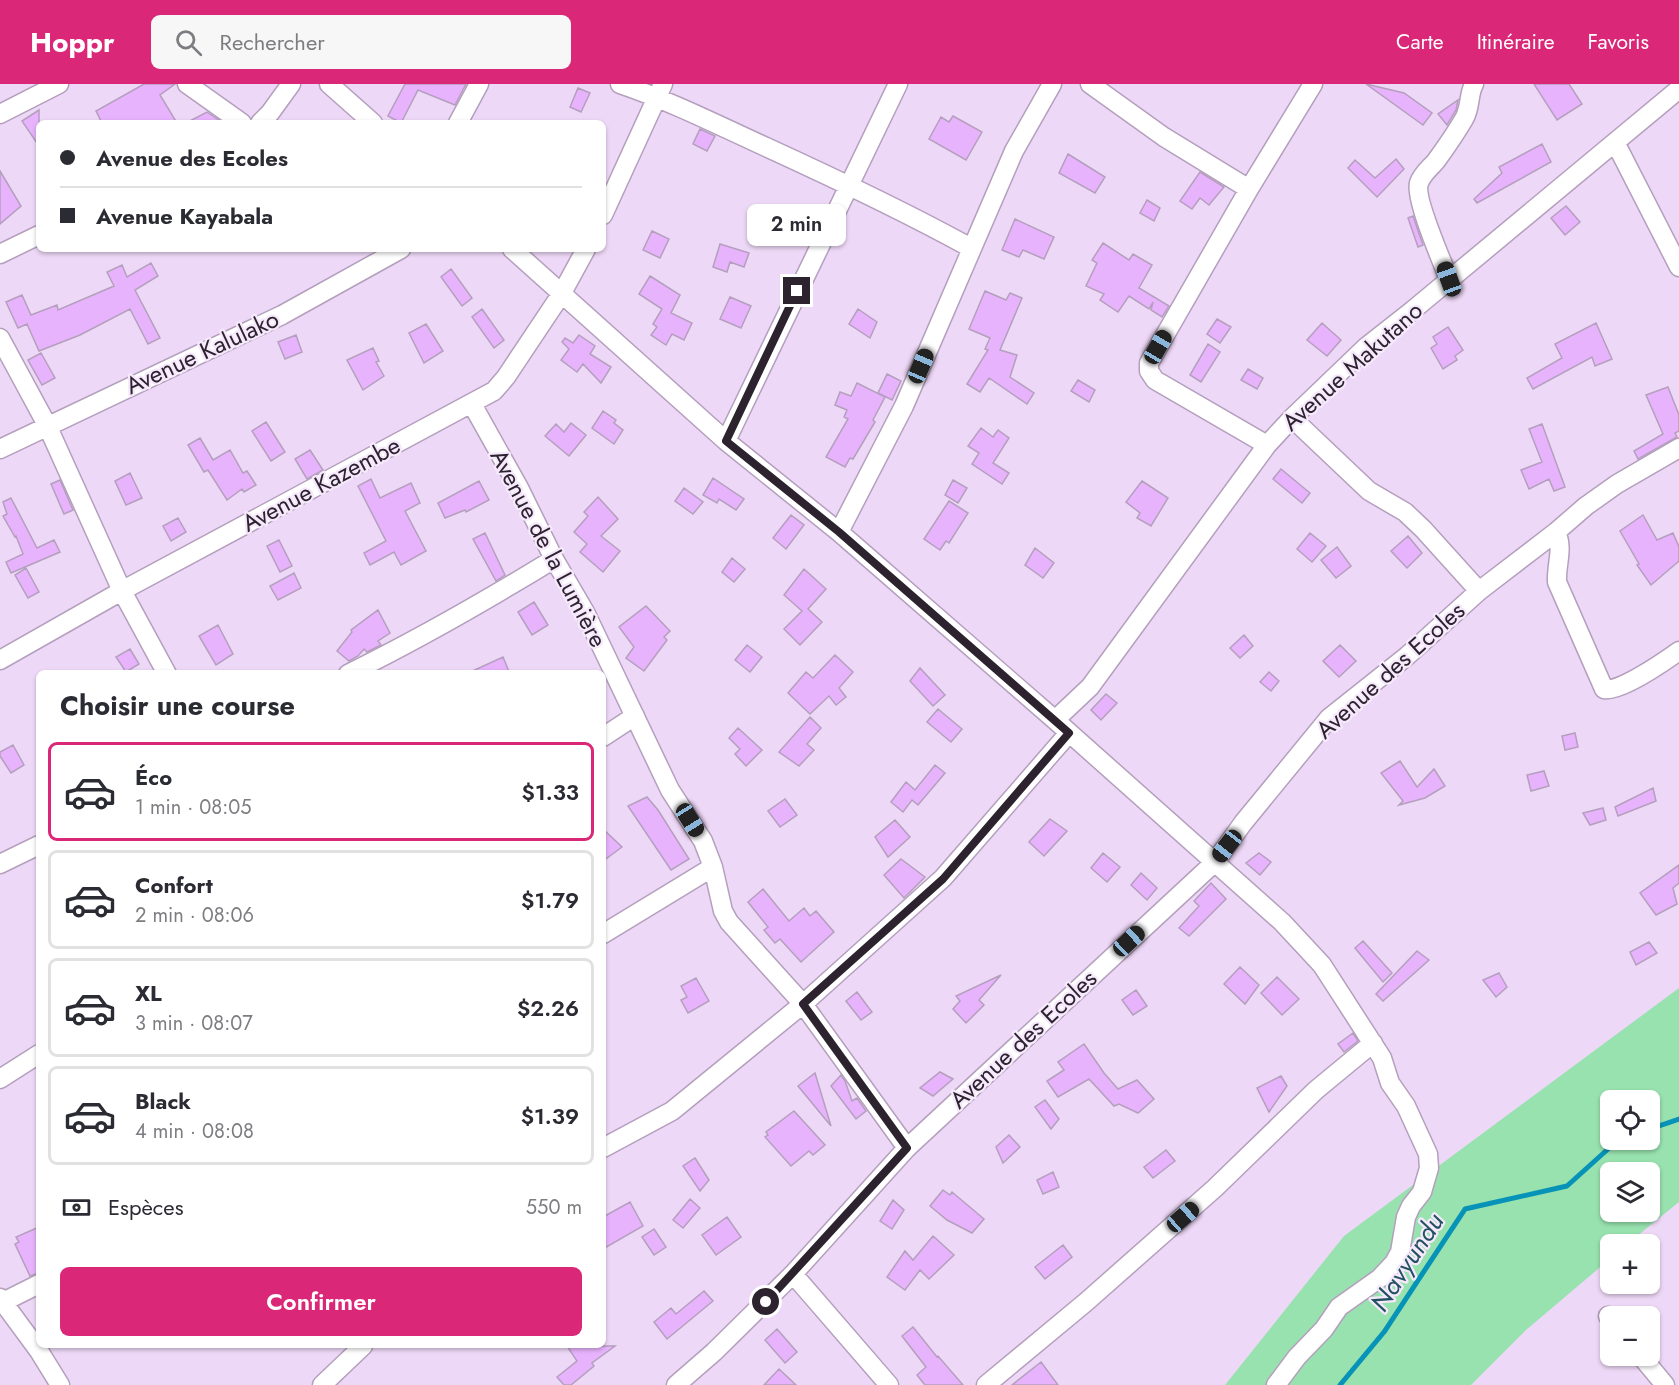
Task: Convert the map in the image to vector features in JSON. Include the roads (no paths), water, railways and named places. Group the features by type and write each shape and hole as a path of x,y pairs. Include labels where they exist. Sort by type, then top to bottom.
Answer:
{"street":[{"path":"0,114 59,84"},
{"path":"187,84 238,120"},
{"path":"263,120 291,84"},
{"path":"329,84 370,120"},
{"path":"460,120 479,84"},
{"path":"620,84 660,90 911,214 971,248"},
{"path":"726,441 898,84"},
{"path":"839,532 904,406 1014,151 1052,84"},
{"path":"1090,84 1164,137 1249,189"},
{"path":"1267,445 1155,380 1149,371 1149,363 1249,189 1313,84"},
{"path":"1449,279 1423,210 1417,186 1465,118 1471,104 1474,84"},
{"name":"Avenue Makutano","path":"1055,720 1090,687 1267,445 1292,418 1366,347 1679,89"},
{"path":"606,208 660,90"},
{"path":"1616,142 1679,267"},
{"path":"0,254 36,236"},
{"name":"Avenue Kalulako","path":"0,449 282,315 396,252"},
{"path":"515,252 726,441 839,532 1055,720 1215,862 1300,940 1323,965 1382,1058 1390,1083 1406,1106 1428,1154 1429,1168 1425,1186 1406,1217 1400,1252 1394,1263 1380,1278 1339,1307 1324,1329 1297,1357 1276,1385"},
{"name":"Avenue Kazembe","path":"0,660 122,591 472,404 501,384 562,293 584,252"},
{"path":"0,338 47,425 122,591 165,670"},
{"name":"Avenue de la Lumière","path":"472,404 585,612 670,790 703,841 713,867 723,911 729,922 803,1004 907,1148"},
{"path":"1292,418 1369,490 1405,512 1479,591"},
{"name":"Avenue des Ecoles","path":"676,1385 714,1352 794,1274 907,1148 1215,862 1243,823 1329,718 1407,656 1479,591 1586,506 1617,484 1679,448"},
{"path":"1556,532 1561,547 1556,571 1557,582 1604,689 1610,690 1618,687 1663,663 1679,651"},
{"path":"356,670 492,597 555,559"},
{"path":"606,735 635,716"},
{"path":"606,1146 672,1111 803,1004 943,879 1069,733"},
{"path":"0,864 36,846"},
{"path":"606,932 713,867"},
{"path":"986,1385 1086,1302 1215,1188 1316,1090 1373,1043"},
{"path":"0,1079 36,1056"},
{"path":"794,1274 889,1385"},
{"path":"36,1286 3,1306 36,1347"},
{"path":"37,1348 60,1385"},
{"path":"322,1385 361,1348"},
{"path":"1649,1366 1665,1385"}],"waterway":[{"name":"Navyundu","path":"1660,1126 1679,1119"},
{"name":"Navyundu","path":"1340,1385 1384,1332 1465,1209 1567,1186 1607,1150"}]}
